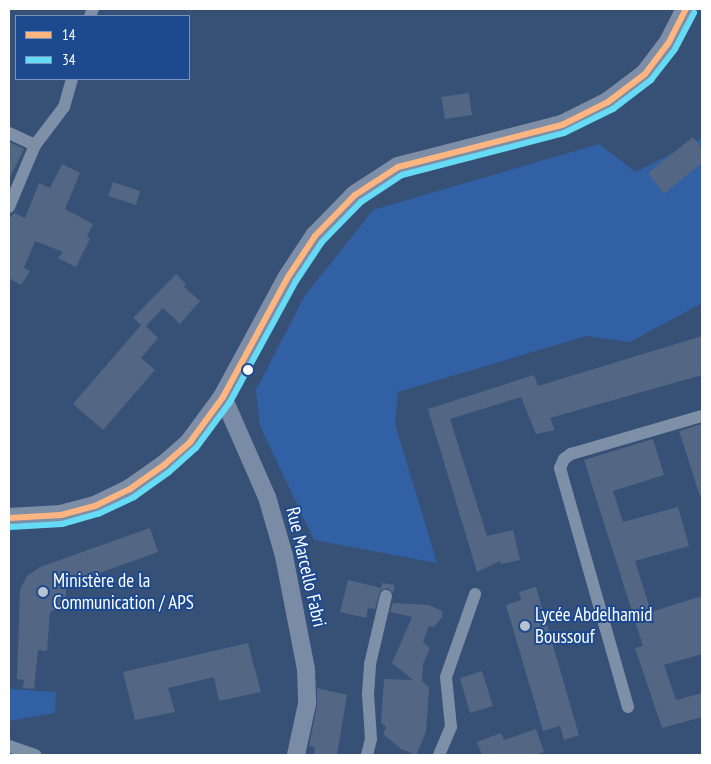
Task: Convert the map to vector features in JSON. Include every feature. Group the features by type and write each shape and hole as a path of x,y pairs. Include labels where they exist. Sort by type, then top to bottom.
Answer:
{"main road":[{"path":"9,518 61,515 95,506 130,489 190,442 223,397 288,277 315,236 355,194 398,167 562,125 608,102 645,74 668,44 686,9"}],"street":[{"path":"9,207 35,145 64,107 72,80"},
{"path":"9,132 35,145"},
{"name":"Rue Marcello Fabri","path":"223,397 268,498 284,556 306,669 307,704 296,755"},
{"path":"628,707 560,468 564,459 571,454 702,416"},
{"path":"438,755 451,727 446,677 475,594"},
{"path":"367,755 370,739 368,694 370,664 386,596"},
{"path":"9,746 35,755"}],"shaded area":[{"path":"702,138 702,303 630,342 586,336 398,392 395,424 437,563 314,540 260,426 256,390 304,297 373,210 599,144 636,172"},
{"path":"9,689 56,692 55,713 9,721"}],"building":[{"path":"469,93 472,115 445,119 441,97"},
{"path":"693,137 702,149 702,163 664,194 648,173"},
{"path":"9,142 24,149 9,179"},
{"path":"62,164 80,173 65,209 93,224 87,236 90,239 76,267 58,258 63,252 35,241 24,268 30,271 21,285 9,278 9,219 14,213 25,218 39,183 50,188"},
{"path":"113,182 140,191 136,205 108,196"},
{"path":"176,274 186,284 184,287 200,301 180,324 163,308 146,326 158,338 141,358 155,370 103,430 73,404 141,325 133,318"},
{"path":"702,336 702,375 550,418 555,430 536,434 521,397 450,419 487,536 513,530 520,560 501,564 500,561 477,572 428,409 534,375 538,386"},
{"path":"702,424 702,496 700,496 679,431"},
{"path":"653,439 664,475 613,491 623,522 678,507 689,546 635,561 651,612 702,596 702,654 664,665 676,700 702,693 702,717 662,728 635,648 643,646 584,460"},
{"name":"Ministère de la Communication / APS","path":"150,528 158,552 66,585 66,596 59,608 50,612 47,651 38,650 34,689 23,688 24,680 17,679 20,589 27,576 40,567"},
{"path":"348,580 381,588 382,583 395,585 393,593 387,588 380,591 375,609 368,608 366,618 340,612"},
{"path":"536,587 579,735 564,740 560,726 543,731 506,605 521,600 519,592"},
{"path":"393,603 429,605 442,611 442,617 434,627 429,626 423,642 430,648 423,664 422,681 429,687 426,732 416,755 401,749 383,734 386,727 381,723 384,679 413,680 392,663 412,617 390,612"},
{"path":"248,643 261,692 219,701 214,677 168,688 175,712 135,720 123,672"},
{"path":"482,671 493,706 470,713 460,678"},
{"path":"317,688 347,695 337,755 314,755 315,747 309,746 317,706"},
{"path":"536,729 544,752 534,755 482,755 477,742 501,733 504,740"}],"transit line":[{"name":"14","path":"9,518 61,515 95,506 130,489 164,465 190,442 223,397 288,277 315,236 355,195 398,167 562,125 608,102 645,74 668,44 686,9"},
{"name":"34","path":"10,527 62,524 98,514 134,497 169,472 196,448 230,402 296,281 322,242 361,202 402,175 564,133 613,109 651,80 675,49 694,13"}],"place":[{"name":"Ministère de la Communication / APS","path":"43,592"},
{"name":"Lycée Abdelhamid Boussouf","path":"525,626"}]}
